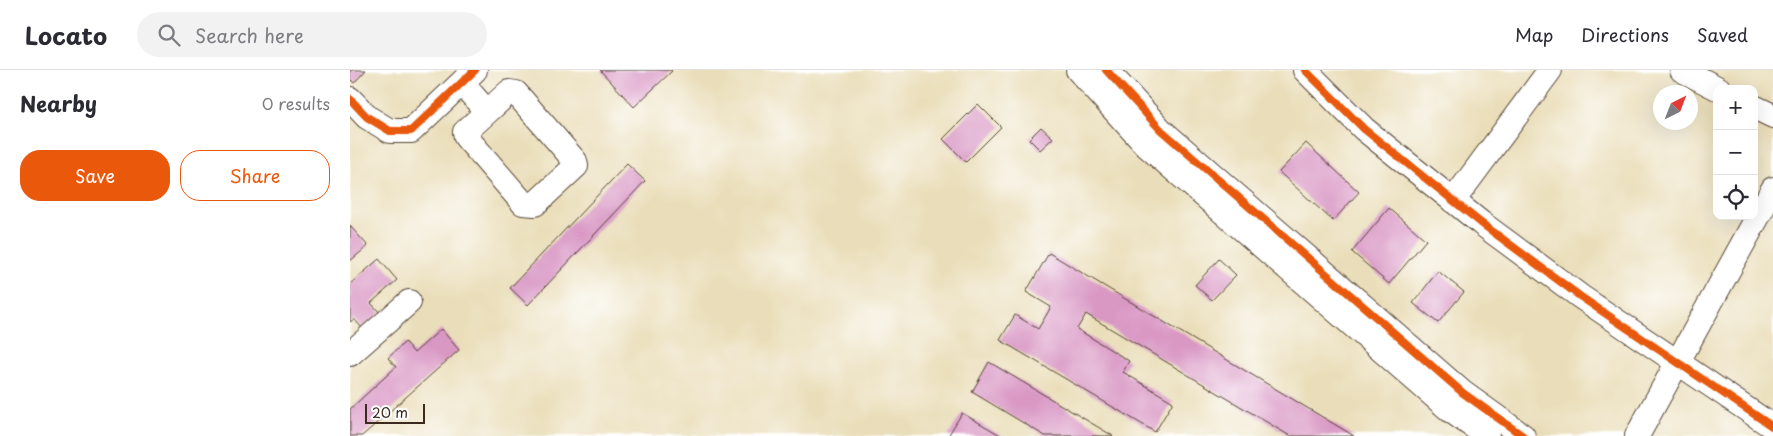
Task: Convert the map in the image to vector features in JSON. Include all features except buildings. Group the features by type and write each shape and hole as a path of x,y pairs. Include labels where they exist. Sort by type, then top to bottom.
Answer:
{"street":[{"path":"1078,70 1146,145 1450,410 1486,436"},
{"path":"1106,70 1161,130 1463,393 1522,436"},
{"path":"1305,70 1364,129 1454,201 1581,298 1773,428"},
{"path":"1454,201 1550,70"},
{"path":"1682,70 1713,86"},
{"path":"350,99 367,118 390,132 411,131 468,76 488,112"},
{"path":"510,92 516,93 575,161 576,166 569,174 535,204 523,203 465,134 467,129 488,112 510,92"},
{"path":"1758,109 1773,116"},
{"path":"1637,436 1773,189"},
{"path":"350,354 409,302"}],"cycle path":[{"path":"350,99 367,117 390,131 411,131 475,70"},
{"path":"1106,70 1161,130 1463,393 1523,436"},
{"path":"1305,70 1364,129 1481,223 1581,297 1773,427"}]}
